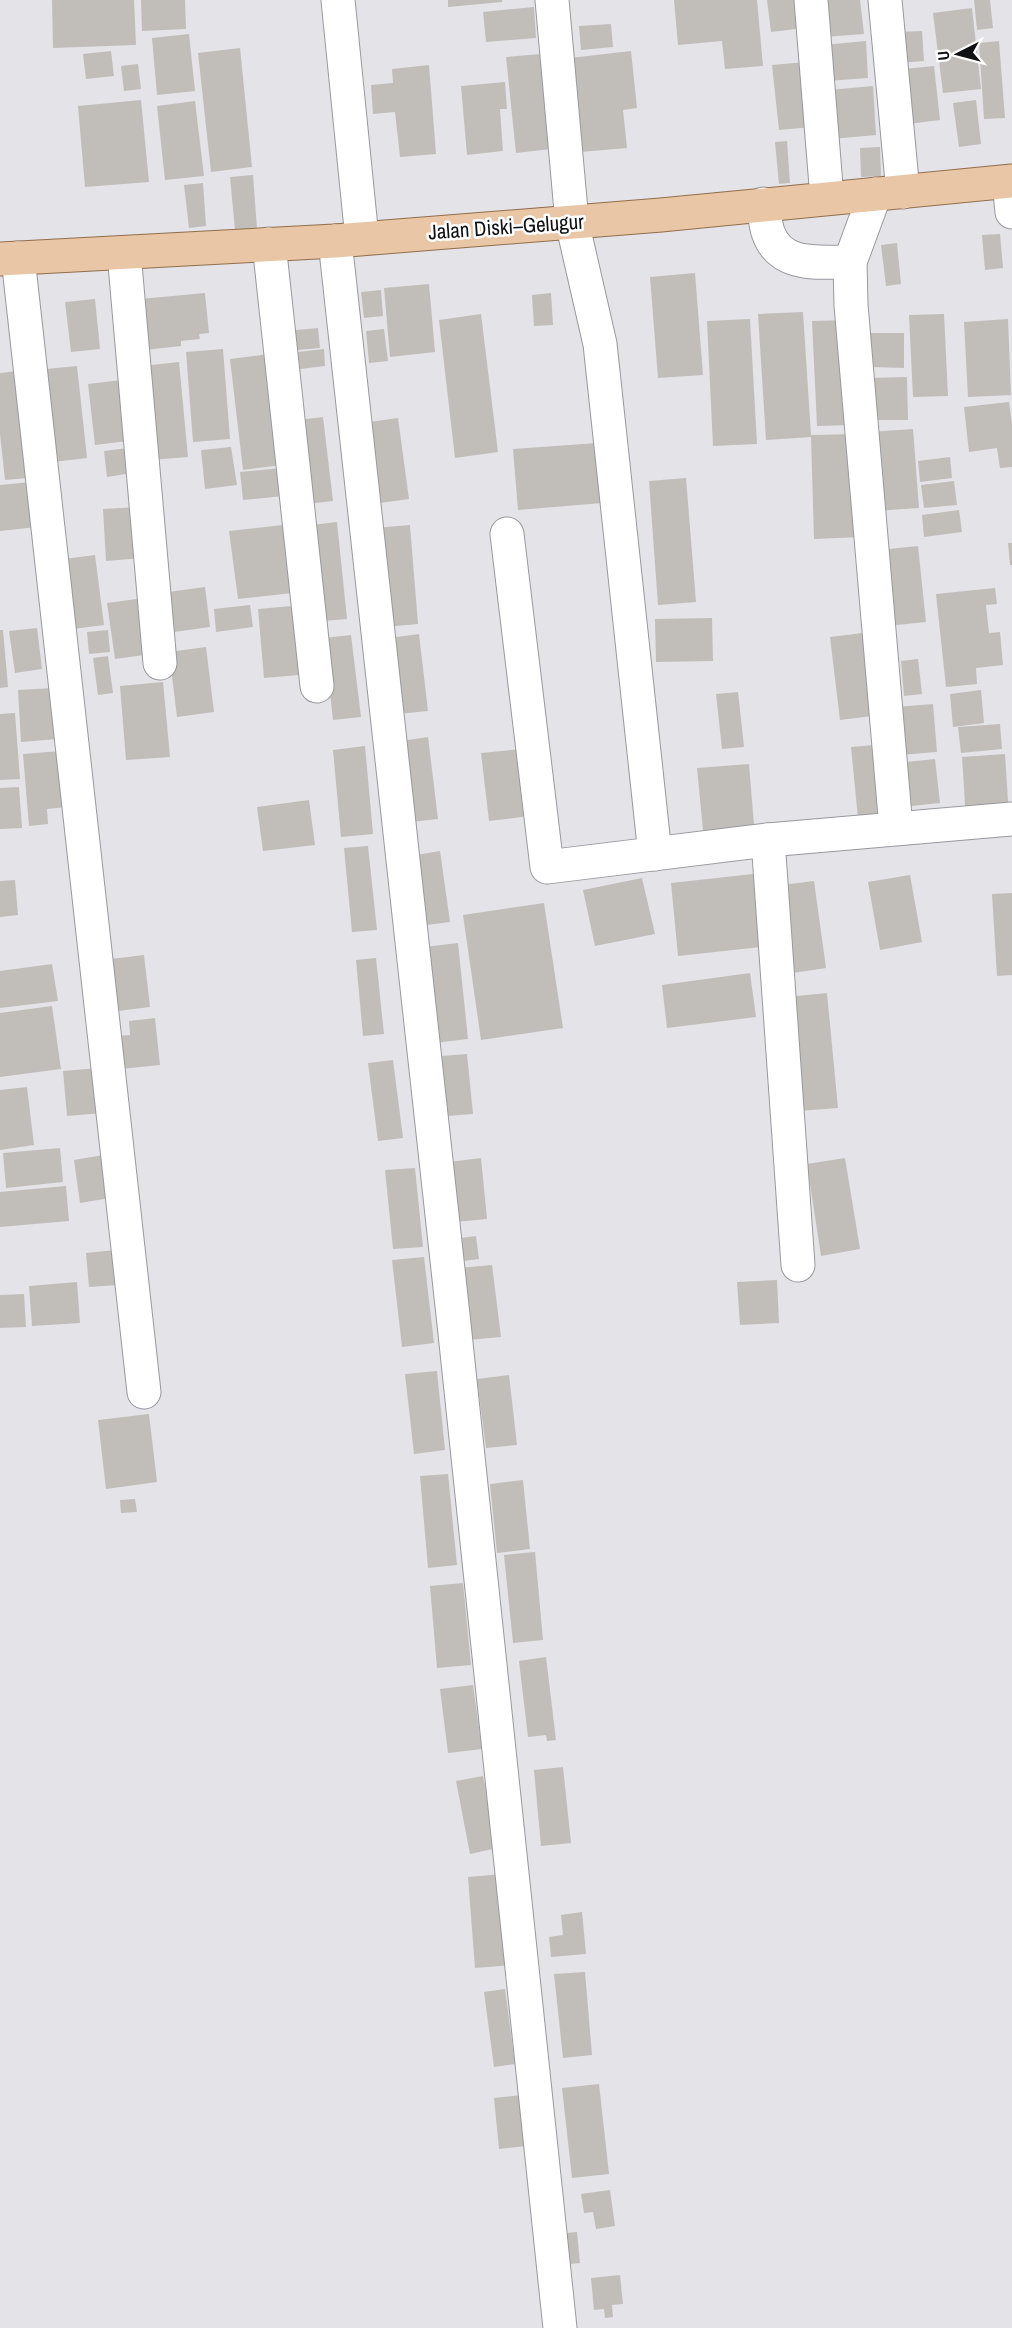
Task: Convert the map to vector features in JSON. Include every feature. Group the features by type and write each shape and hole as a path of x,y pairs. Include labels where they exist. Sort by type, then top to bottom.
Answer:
{"main road":[{"name":"Jalan Diski–Gelugur","path":"9,258 348,239 572,222 889,193 1011,192"}],"street":[{"path":"338,0 348,239 453,1312 560,2328"},
{"path":"552,0 572,222 600,344 656,854"},
{"path":"811,0 827,198"},
{"path":"885,0 889,193 850,262 851,305 896,828"},
{"path":"764,204 768,233 777,248 786,256 801,261 850,262"},
{"path":"269,244 317,686"},
{"path":"124,253 160,663"},
{"path":"9,258 144,1392"},
{"path":"507,534 547,867 768,840 1012,819"},
{"path":"768,840 798,1264"}],"building":[{"path":"52,0 134,0 136,45 53,48"},
{"path":"141,0 185,0 186,29 142,31"},
{"path":"448,0 502,0 502,2 448,7"},
{"path":"674,0 757,0 763,66 725,69 722,41 678,45"},
{"path":"767,0 801,0 804,28 771,32"},
{"path":"821,0 860,0 864,34 824,37"},
{"path":"974,0 990,0 993,28 977,30"},
{"path":"534,7 536,38 486,42 483,12"},
{"path":"972,8 981,89 943,93 933,13"},
{"path":"611,24 613,47 581,50 579,26"},
{"path":"922,31 924,61 899,63 897,32"},
{"path":"189,34 195,91 157,95 152,38"},
{"path":"866,41 868,78 827,81 824,45"},
{"path":"999,41 1005,118 984,119 979,43"},
{"path":"240,48 252,167 211,172 198,53"},
{"path":"111,51 114,76 86,79 83,54"},
{"path":"631,51 637,108 623,110 627,148 580,152 570,58"},
{"path":"541,54 551,149 516,153 506,57"},
{"path":"806,62 812,127 779,130 772,65"},
{"path":"138,64 141,89 124,91 121,66"},
{"path":"429,65 436,154 400,157 395,112 373,114 371,85 393,83 392,69"},
{"path":"934,66 940,120 900,125 894,70"},
{"path":"505,82 507,109 500,109 503,151 467,155 461,86"},
{"path":"873,86 876,135 832,139 829,90"},
{"path":"141,100 149,182 85,187 78,106"},
{"path":"976,100 981,144 959,147 953,103"},
{"path":"195,101 204,176 165,180 157,106"},
{"path":"787,141 790,183 779,184 775,142"},
{"path":"880,147 881,176 861,177 860,148"},
{"path":"253,175 257,229 235,230 230,177"},
{"path":"203,183 206,226 189,228 184,185"},
{"path":"1000,234 1003,268 985,270 982,235"},
{"path":"897,243 901,284 886,286 881,245"},
{"path":"695,273 703,375 658,378 650,277"},
{"path":"429,284 435,352 390,357 384,288"},
{"path":"381,290 383,316 364,318 361,292"},
{"path":"205,293 209,333 199,334 200,339 181,341 181,346 145,350 140,299"},
{"path":"551,293 553,325 534,326 532,295"},
{"path":"95,299 100,349 71,352 65,302"},
{"path":"803,312 811,435 858,434 861,537 814,539 811,437 766,440 758,314"},
{"path":"481,314 498,452 455,458 439,320"},
{"path":"944,314 948,396 913,397 909,315"},
{"path":"750,319 757,444 713,446 707,321"},
{"path":"1008,319 1011,395 968,397 964,322"},
{"path":"849,320 853,425 817,426 812,321"},
{"path":"318,328 320,348 287,351 285,331"},
{"path":"384,329 388,361 369,363 366,331"},
{"path":"870,333 904,333 904,368 870,367"},
{"path":"223,349 230,439 193,442 186,352"},
{"path":"324,349 325,366 300,369 298,352"},
{"path":"269,354 282,465 243,470 230,359"},
{"path":"179,362 188,457 150,460 142,366"},
{"path":"77,366 87,458 45,463 36,370"},
{"path":"26,370 38,477 5,480 0,434 0,373"},
{"path":"907,377 908,420 870,420 869,378"},
{"path":"121,380 128,441 95,445 88,384"},
{"path":"1009,402 1012,424 1012,467 1000,468 997,448 969,452 964,407"},
{"path":"323,417 333,501 307,504 298,420"},
{"path":"398,418 409,499 373,504 362,423"},
{"path":"913,429 919,508 875,511 869,432"},
{"path":"597,443 602,503 518,510 513,449"},
{"path":"231,447 237,485 205,489 201,450"},
{"path":"128,448 132,473 107,477 104,451"},
{"path":"950,457 952,478 920,482 918,461"},
{"path":"281,468 284,496 243,500 240,472"},
{"path":"686,478 696,602 658,605 649,481"},
{"path":"954,481 957,505 924,508 921,485"},
{"path":"32,482 37,527 0,531 0,485"},
{"path":"140,507 143,558 106,561 103,509"},
{"path":"959,510 962,532 924,537 922,515"},
{"path":"337,522 347,619 322,621 312,525"},
{"path":"283,525 292,593 238,599 229,531"},
{"path":"410,525 418,624 384,627 375,528"},
{"path":"1008,543 1012,543 1012,565 1010,565"},
{"path":"918,546 926,622 887,626 879,550"},
{"path":"95,555 104,625 65,630 56,560"},
{"path":"205,587 210,627 167,633 161,593"},
{"path":"995,588 997,604 986,605 989,633 1000,632 1003,665 976,668 977,684 946,687 936,594"},
{"path":"144,598 152,654 115,659 107,603"},
{"path":"250,605 253,627 216,632 214,609"},
{"path":"292,606 299,675 264,678 258,609"},
{"path":"712,618 713,661 656,662 655,619"},
{"path":"37,628 42,669 15,673 9,631"},
{"path":"0,630 3,630 8,687 0,688"},
{"path":"108,630 110,652 89,654 87,632"},
{"path":"871,632 880,715 840,720 830,637"},
{"path":"419,634 428,711 398,714 389,638"},
{"path":"351,635 361,717 333,720 324,638"},
{"path":"206,647 214,712 177,717 169,652"},
{"path":"108,656 113,693 98,695 93,658"},
{"path":"918,659 922,694 904,696 901,661"},
{"path":"163,682 170,757 126,760 120,686"},
{"path":"53,688 57,739 21,742 18,690"},
{"path":"981,690 984,723 953,727 950,694"},
{"path":"738,692 744,747 722,749 716,694"},
{"path":"933,704 937,752 900,755 896,707"},
{"path":"15,713 20,779 0,780 0,714"},
{"path":"1000,724 1002,749 961,753 958,727"},
{"path":"428,737 438,819 410,822 401,741"},
{"path":"886,744 893,815 858,818 851,747"},
{"path":"365,746 373,834 341,837 333,750"},
{"path":"522,749 529,816 489,821 481,753"},
{"path":"61,751 66,807 47,809 48,824 29,826 23,754"},
{"path":"1005,754 1009,816 966,819 962,757"},
{"path":"935,759 940,803 911,806 906,762"},
{"path":"749,764 755,837 704,841 697,768"},
{"path":"19,787 22,828 0,829 0,788"},
{"path":"309,800 315,845 263,851 257,807"},
{"path":"368,846 377,930 352,932 344,848"},
{"path":"440,851 450,922 419,926 410,856"},
{"path":"753,874 761,947 678,956 671,883"},
{"path":"910,875 922,942 880,950 868,882"},
{"path":"642,878 655,934 595,946 583,890"},
{"path":"15,880 18,915 0,917 0,881"},
{"path":"814,881 826,968 786,974 774,886"},
{"path":"1012,893 1012,975 997,976 992,894"},
{"path":"544,903 563,1028 481,1040 463,915"},
{"path":"458,943 468,1039 434,1043 424,947"},
{"path":"144,955 150,1007 110,1012 103,960"},
{"path":"376,958 384,1034 363,1036 356,960"},
{"path":"52,964 58,1001 0,1008 0,971"},
{"path":"750,973 756,1017 667,1028 662,985"},
{"path":"827,993 838,1108 798,1111 787,997"},
{"path":"52,1006 61,1069 0,1077 0,1013"},
{"path":"155,1018 160,1065 121,1069 117,1036 130,1035 129,1021"},
{"path":"467,1054 473,1114 447,1116 442,1056"},
{"path":"393,1060 403,1138 378,1141 368,1063"},
{"path":"99,1068 103,1113 67,1116 63,1071"},
{"path":"27,1087 34,1145 0,1150 0,1090"},
{"path":"60,1148 63,1182 6,1188 3,1153"},
{"path":"109,1154 116,1197 80,1203 74,1160"},
{"path":"481,1158 487,1219 455,1222 449,1162"},
{"path":"845,1158 860,1249 821,1256 807,1164"},
{"path":"415,1168 423,1247 393,1249 385,1170"},
{"path":"66,1186 69,1221 0,1227 0,1192"},
{"path":"476,1236 479,1259 456,1262 453,1239"},
{"path":"115,1250 118,1285 89,1287 86,1253"},
{"path":"424,1257 434,1343 402,1347 392,1260"},
{"path":"492,1265 501,1337 468,1340 459,1268"},
{"path":"777,1280 779,1323 740,1325 737,1282"},
{"path":"77,1282 80,1323 32,1326 29,1286"},
{"path":"24,1294 26,1327 0,1328 0,1295"},
{"path":"437,1371 445,1450 414,1454 405,1374"},
{"path":"509,1375 517,1445 486,1448 477,1379"},
{"path":"149,1414 157,1482 106,1489 98,1420"},
{"path":"448,1474 457,1565 428,1568 420,1476"},
{"path":"523,1480 530,1549 497,1553 490,1484"},
{"path":"135,1499 137,1512 121,1513 120,1500"},
{"path":"535,1552 543,1640 513,1643 504,1555"},
{"path":"463,1583 471,1665 437,1668 430,1586"},
{"path":"546,1657 556,1740 547,1741 546,1735 528,1737 519,1661"},
{"path":"473,1685 482,1749 448,1753 440,1689"},
{"path":"563,1767 571,1843 541,1846 534,1770"},
{"path":"483,1776 497,1848 470,1854 456,1781"},
{"path":"504,1874 512,1965 475,1968 468,1877"},
{"path":"582,1912 586,1954 551,1957 549,1937 563,1935 561,1915"},
{"path":"585,1972 592,2055 563,2058 554,1974"},
{"path":"505,1989 515,2064 494,2067 484,1992"},
{"path":"599,2084 609,2174 572,2178 562,2088"},
{"path":"522,2095 527,2146 499,2149 494,2098"},
{"path":"610,2190 615,2226 596,2229 593,2212 584,2213 581,2194"},
{"path":"577,2232 580,2263 560,2265 556,2234"},
{"path":"620,2275 623,2304 612,2305 613,2317 605,2318 604,2309 594,2310 591,2278"}]}
